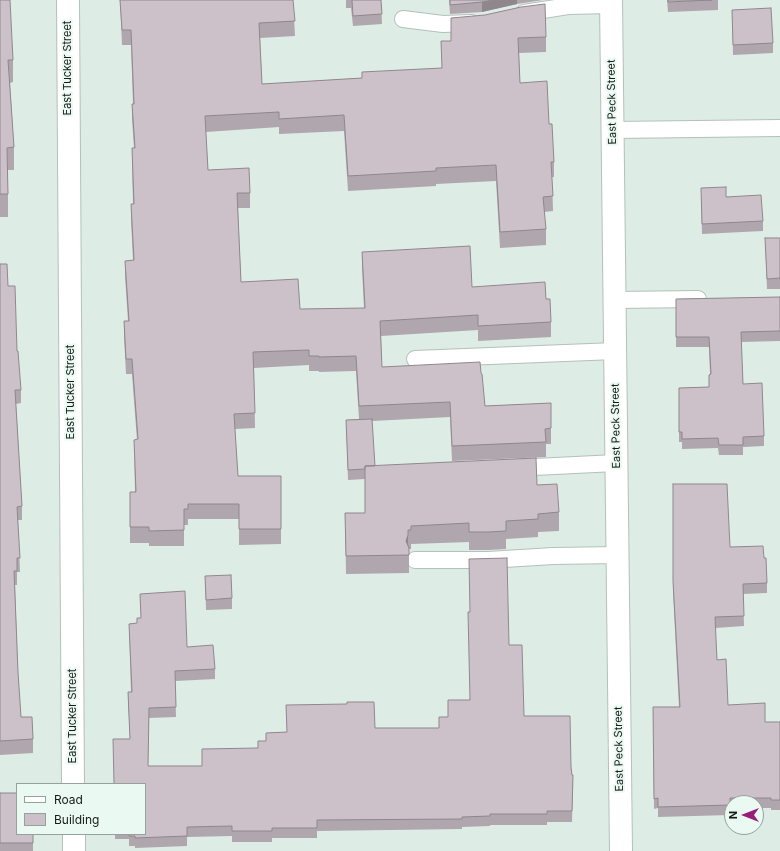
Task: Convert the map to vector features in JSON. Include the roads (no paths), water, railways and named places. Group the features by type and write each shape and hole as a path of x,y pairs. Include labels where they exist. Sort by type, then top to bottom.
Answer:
{"street":[{"name":"East Tucker Street","path":"68,0 74,783"},
{"name":"East Peck Street","path":"611,2 621,851"},
{"path":"74,835 74,851"}],"lane":[{"path":"512,15 568,6 611,2"},
{"path":"403,19 443,24 484,21"},
{"path":"613,130 780,128"},
{"path":"615,300 710,299"},
{"path":"415,359 615,351"},
{"path":"497,469 616,462"},
{"path":"415,560 488,560 553,556 617,555"}]}
